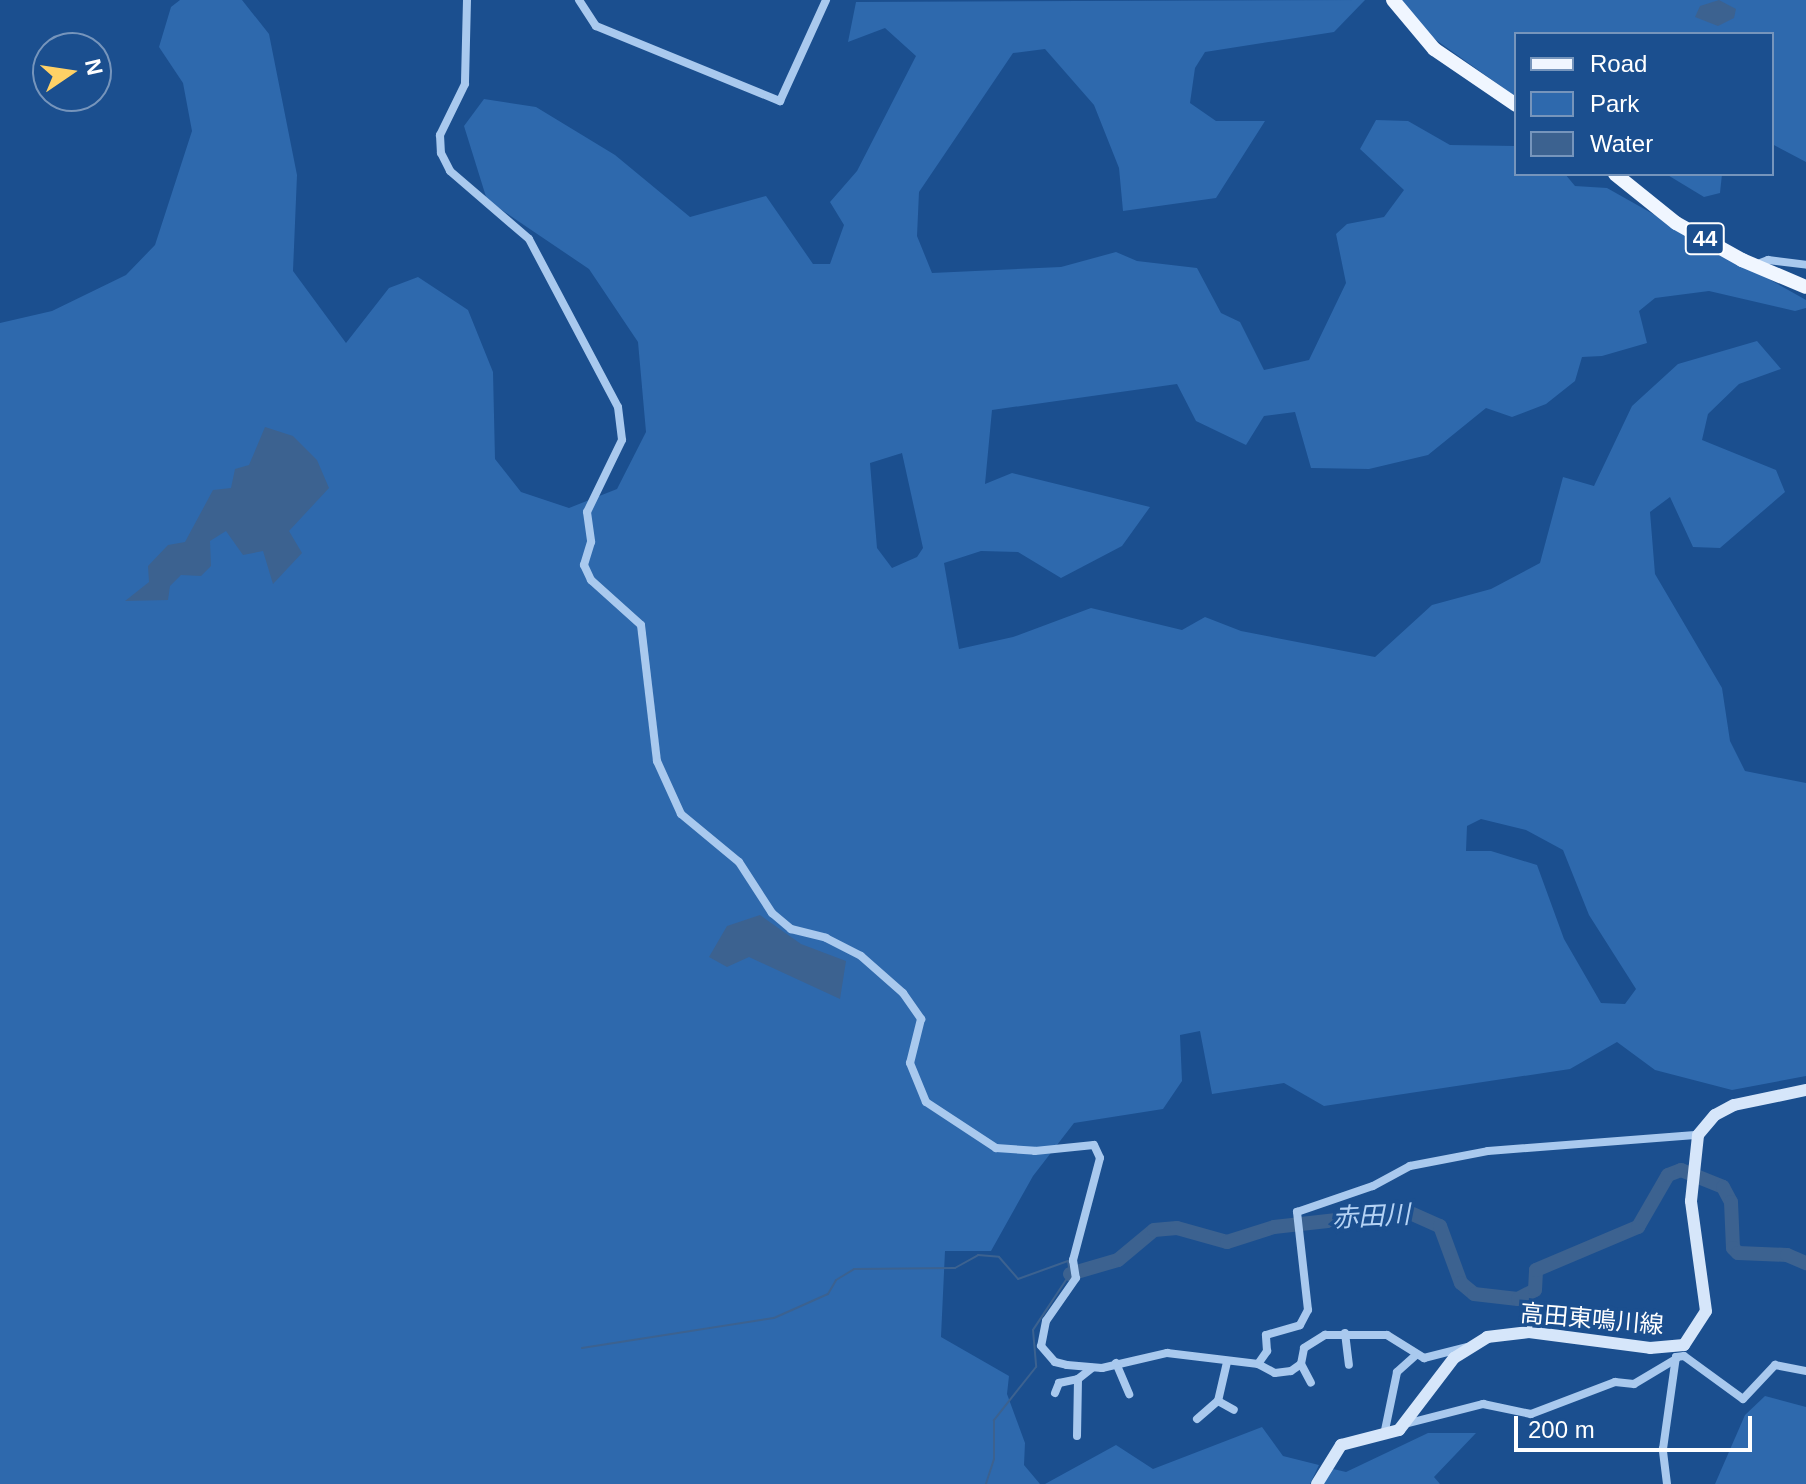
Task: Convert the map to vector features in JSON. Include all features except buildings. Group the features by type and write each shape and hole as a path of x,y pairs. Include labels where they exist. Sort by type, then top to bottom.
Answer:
{"main road":[{"path":"1393,0 1434,49 1514,104"},
{"name":"44","path":"1617,176 1676,223 1754,265 1806,287"},
{"path":"1698,1135 1715,1115 1734,1105 1806,1090"},
{"name":"高田東鳴川線","path":"1317,1484 1341,1445 1384,1436 1405,1424 1444,1369 1468,1347 1502,1334 1529,1332 1677,1355 1698,1330 1706,1311 1691,1182 1698,1135"}],"street":[{"path":"467,0 465,84 440,135 441,153 450,171 529,239 618,407 622,440 587,512 591,542 584,565 591,580 641,625 657,761 668,790 696,830 739,862 772,913 791,929 826,938 861,956 903,993 921,1019 910,1063 926,1102 996,1148 1035,1151 1094,1145 1100,1158 1073,1260 1076,1278 1046,1321 1041,1346 1055,1362 1093,1368 1167,1353 1258,1364 1275,1373 1301,1364"},
{"path":"579,0 596,26 780,101 826,0"},
{"path":"1754,265 1768,260 1806,265"},
{"path":"1258,1364 1267,1351 1266,1335 1300,1325 1308,1310 1294,1216 1410,1166 1488,1151 1698,1135"},
{"path":"1345,1333 1349,1365"},
{"path":"1311,1383 1301,1364 1304,1348 1312,1340 1345,1333 1399,1338 1415,1356 1432,1359 1468,1347"},
{"path":"1667,1484 1663,1449 1677,1355"},
{"path":"1405,1424 1483,1404 1531,1414 1615,1382 1634,1384 1677,1355 1684,1356 1743,1399 1775,1365 1806,1371"},
{"path":"1384,1436 1397,1372 1415,1356"},
{"path":"1197,1419 1218,1401 1227,1362"},
{"path":"1116,1363 1129,1394"},
{"path":"1055,1393 1059,1383 1078,1379 1093,1368"},
{"path":"1077,1436 1078,1379"},
{"path":"1218,1401 1234,1410"}],"green space":[{"path":"180,0 242,0 269,34 297,175 293,271 346,343 389,288 418,277 468,310 493,372 495,459 521,492 569,508 617,489 646,432 638,342 589,269 487,200 464,126 484,99 536,107 615,155 690,217 766,196 813,264 830,264 844,225 830,202 857,171 916,56 885,28 848,42 856,2 1365,0 1334,32 1205,52 1195,68 1190,103 1216,121 1265,121 1216,198 1123,211 1119,168 1094,105 1045,49 1013,53 919,192 917,236 932,273 1061,267 1116,252 1137,261 1197,268 1221,313 1240,322 1264,370 1309,360 1346,283 1336,234 1347,224 1384,217 1404,190 1360,149 1376,120 1408,121 1450,145 1514,146 1514,176 1567,176 1575,186 1607,188 1806,300 1806,308 1795,311 1709,291 1655,298 1639,311 1647,343 1602,356 1582,357 1575,381 1546,404 1512,417 1486,408 1428,455 1369,469 1311,468 1295,412 1264,416 1246,445 1196,421 1177,384 992,410 985,484 1012,473 1150,507 1122,546 1061,578 1018,552 981,551 944,563 959,649 1013,637 1091,608 1182,630 1205,617 1241,631 1375,657 1432,605 1491,589 1540,563 1563,477 1594,486 1632,406 1678,364 1757,341 1781,369 1739,384 1708,414 1702,440 1776,470 1785,492 1720,548 1693,547 1670,497 1650,512 1655,574 1722,688 1730,741 1745,771 1806,783 1806,1076 1732,1090 1655,1070 1617,1042 1570,1069 1324,1106 1284,1083 1212,1094 1200,1031 1180,1035 1182,1081 1163,1109 1074,1123 1033,1176 991,1251 945,1251 941,1337 1009,1376 1007,1394 1025,1443 1024,1465 1040,1484 0,1484 0,323 52,311 126,275 155,245 192,131 183,83 159,47 171,7","holes":["902,453 923,548 917,557 892,568 877,548 870,463","1481,819 1526,830 1563,850 1589,915 1636,989 1625,1004 1601,1003 1564,939 1537,865 1491,851 1466,851 1467,826"]},
{"path":"1400,0 1806,0 1806,162 1774,145 1774,32 1514,32 1514,96 1429,35"},
{"path":"1669,176 1722,176 1720,193 1704,197"},
{"path":"1765,1396 1806,1407 1806,1484 1715,1484 1745,1415"},
{"path":"1262,1427 1283,1456 1319,1465 1310,1484 1045,1484 1116,1445 1153,1469"},
{"path":"1428,1433 1476,1433 1434,1477 1440,1484 1321,1484 1329,1468 1346,1472"}],"water":[{"path":"1719,0 1736,9 1734,18 1718,26 1695,17 1700,6"},
{"path":"265,427 293,436 317,460 329,488 289,531 302,553 273,584 263,551 243,555 226,531 210,541 211,566 201,576 181,575 170,586 168,600 125,601 149,582 148,566 168,545 185,542 213,490 231,488 235,469 249,465"},
{"path":"760,915 801,944 846,961 840,999 749,957 727,967 709,957 727,926"}],"waterway":[{"name":"赤田川","path":"1070,1274 1118,1260 1154,1230 1177,1228 1227,1242 1274,1227 1408,1212 1440,1226 1461,1283 1474,1294 1518,1299 1535,1290 1536,1270 1638,1227 1668,1175 1681,1170 1723,1187 1731,1202 1733,1248 1738,1253 1787,1255 1806,1263"},
{"path":"582,1348 774,1318 828,1294 836,1280 854,1269 955,1268 978,1255 999,1257 1018,1279 1068,1261 1070,1274 1033,1330 1036,1367 994,1420 994,1459 986,1484"}]}
